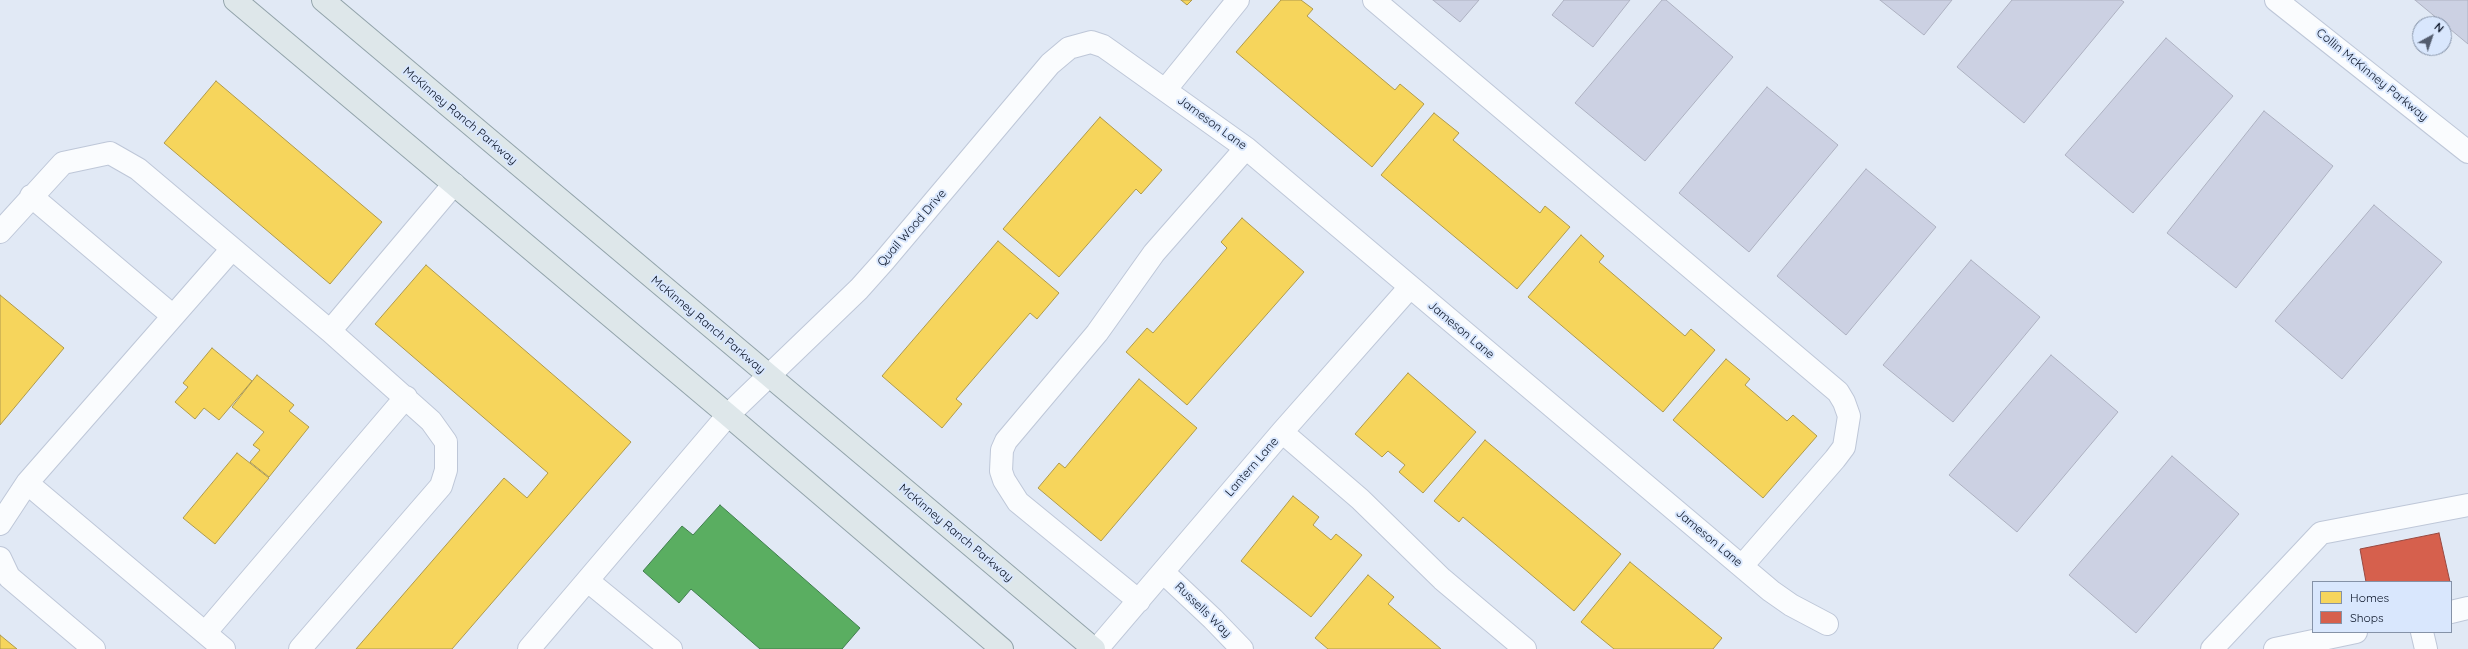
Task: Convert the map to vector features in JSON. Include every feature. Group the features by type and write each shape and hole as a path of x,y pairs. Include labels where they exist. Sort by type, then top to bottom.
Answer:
{"main road":[{"path":"235,0 728,415 1002,649"},
{"name":"McKinney Ranch Parkway","path":"323,0 767,376 1095,649"}],"street":[{"path":"1166,89 1238,0"},
{"path":"1374,0 1838,392 1844,402 1849,416 1844,447 1835,460 1742,566"},
{"name":"Collin McKinney Parkway","path":"2276,0 2468,152"},
{"name":"Quail Wood Drive","path":"529,649 728,415 859,289 884,262 1054,60 1069,48 1091,42"},
{"name":"Jameson Lane","path":"1091,42 1102,46 1166,89 1246,148 1742,566 1791,605 1827,624"},
{"path":"1139,601 1018,502 1004,480 1001,471 1002,450 1006,441 1097,333 1154,253 1246,148"},
{"path":"0,232 63,162 110,153 138,169 330,331 406,397 431,421 446,442 446,470 441,486 300,649"},
{"path":"330,331 454,184"},
{"path":"31,196 173,316"},
{"path":"0,524 27,483 232,248"},
{"name":"Lantern Lane","path":"1095,649 1139,601 1282,432 1410,287"},
{"path":"205,633 406,397"},
{"path":"1282,432 1360,499 1442,579 1525,649"},
{"path":"27,483 224,649"},
{"path":"2212,649 2321,533 2468,505"},
{"path":"0,558 9,577 94,649"},
{"name":"Russells Way","path":"1163,572 1208,614 1242,649"},
{"path":"588,581 671,649"},
{"path":"2452,612 2468,608"},
{"path":"2275,649 2351,633"},
{"path":"2422,633 2426,649"}],"building: Homes":[{"path":"1181,0 1192,0 1187,5"},
{"path":"1281,0 1301,0 1313,9 1307,16 1395,90 1400,84 1424,104 1372,167 1236,52"},
{"path":"216,81 382,222 330,284 164,143"},
{"path":"1434,113 1459,133 1453,140 1540,213 1545,206 1570,227 1517,289 1381,175"},
{"path":"1100,117 1162,170 1141,194 1136,189 1059,277 1003,229"},
{"path":"1242,218 1304,272 1187,405 1126,352 1147,328 1153,333 1227,248 1221,242"},
{"path":"1581,235 1604,256 1599,262 1685,336 1691,329 1715,350 1663,412 1528,297"},
{"path":"998,241 1059,293 1037,319 1030,313 956,399 962,404 942,428 882,376"},
{"path":"426,265 631,442 452,649 356,649 504,478 527,498 548,473 375,324"},
{"path":"0,295 64,348 0,425"},
{"path":"212,348 252,381 219,420 204,408 195,419 175,402 188,387 183,383"},
{"path":"1726,359 1750,379 1745,385 1787,421 1793,415 1817,436 1763,498 1673,420"},
{"path":"1408,373 1476,432 1423,493 1399,472 1405,465 1388,451 1382,457 1355,434"},
{"path":"257,375 294,405 289,411 309,427 269,477 250,462 260,450 253,445 264,432 232,407"},
{"path":"1139,379 1197,428 1101,541 1038,488 1059,463 1065,468"},
{"path":"1485,440 1621,554 1574,611 1463,517 1459,522 1434,501"},
{"path":"237,453 269,478 215,544 183,518"},
{"path":"1293,496 1319,517 1313,525 1331,540 1336,534 1362,555 1311,617 1241,561"},
{"path":"1630,562 1722,638 1713,649 1614,649 1581,622"},
{"path":"1368,575 1394,597 1388,604 1441,649 1328,649 1315,638"},
{"path":"0,635 17,649 0,649"}],"building: Shops":[{"path":"2439,533 2450,581 2366,581 2360,549"}],"building: Public":[{"path":"720,505 860,628 842,649 760,649 691,589 679,603 643,571 682,526 693,535"}],"building: Other":[{"path":"1433,0 1479,0 1460,22"},
{"path":"1564,0 1630,0 1593,47 1552,15"},
{"path":"1662,0 1666,0 1733,57 1645,161 1575,103"},
{"path":"1880,0 1952,0 1924,35"},
{"path":"2012,0 2121,0 2124,2 2024,123 1957,67"},
{"path":"2415,0 2468,0 2468,44 2452,31 2452,16 2434,16"},
{"path":"2166,38 2233,96 2133,213 2065,155"},
{"path":"1767,87 1838,145 1749,252 1679,193"},
{"path":"2264,111 2333,166 2236,288 2167,233"},
{"path":"1866,169 1936,227 1846,335 1777,276"},
{"path":"2374,205 2442,262 2342,379 2275,321"},
{"path":"1971,260 2040,317 1953,422 1883,365"},
{"path":"2051,355 2118,412 2017,532 1949,475"},
{"path":"2172,456 2239,514 2136,633 2069,575"}]}
